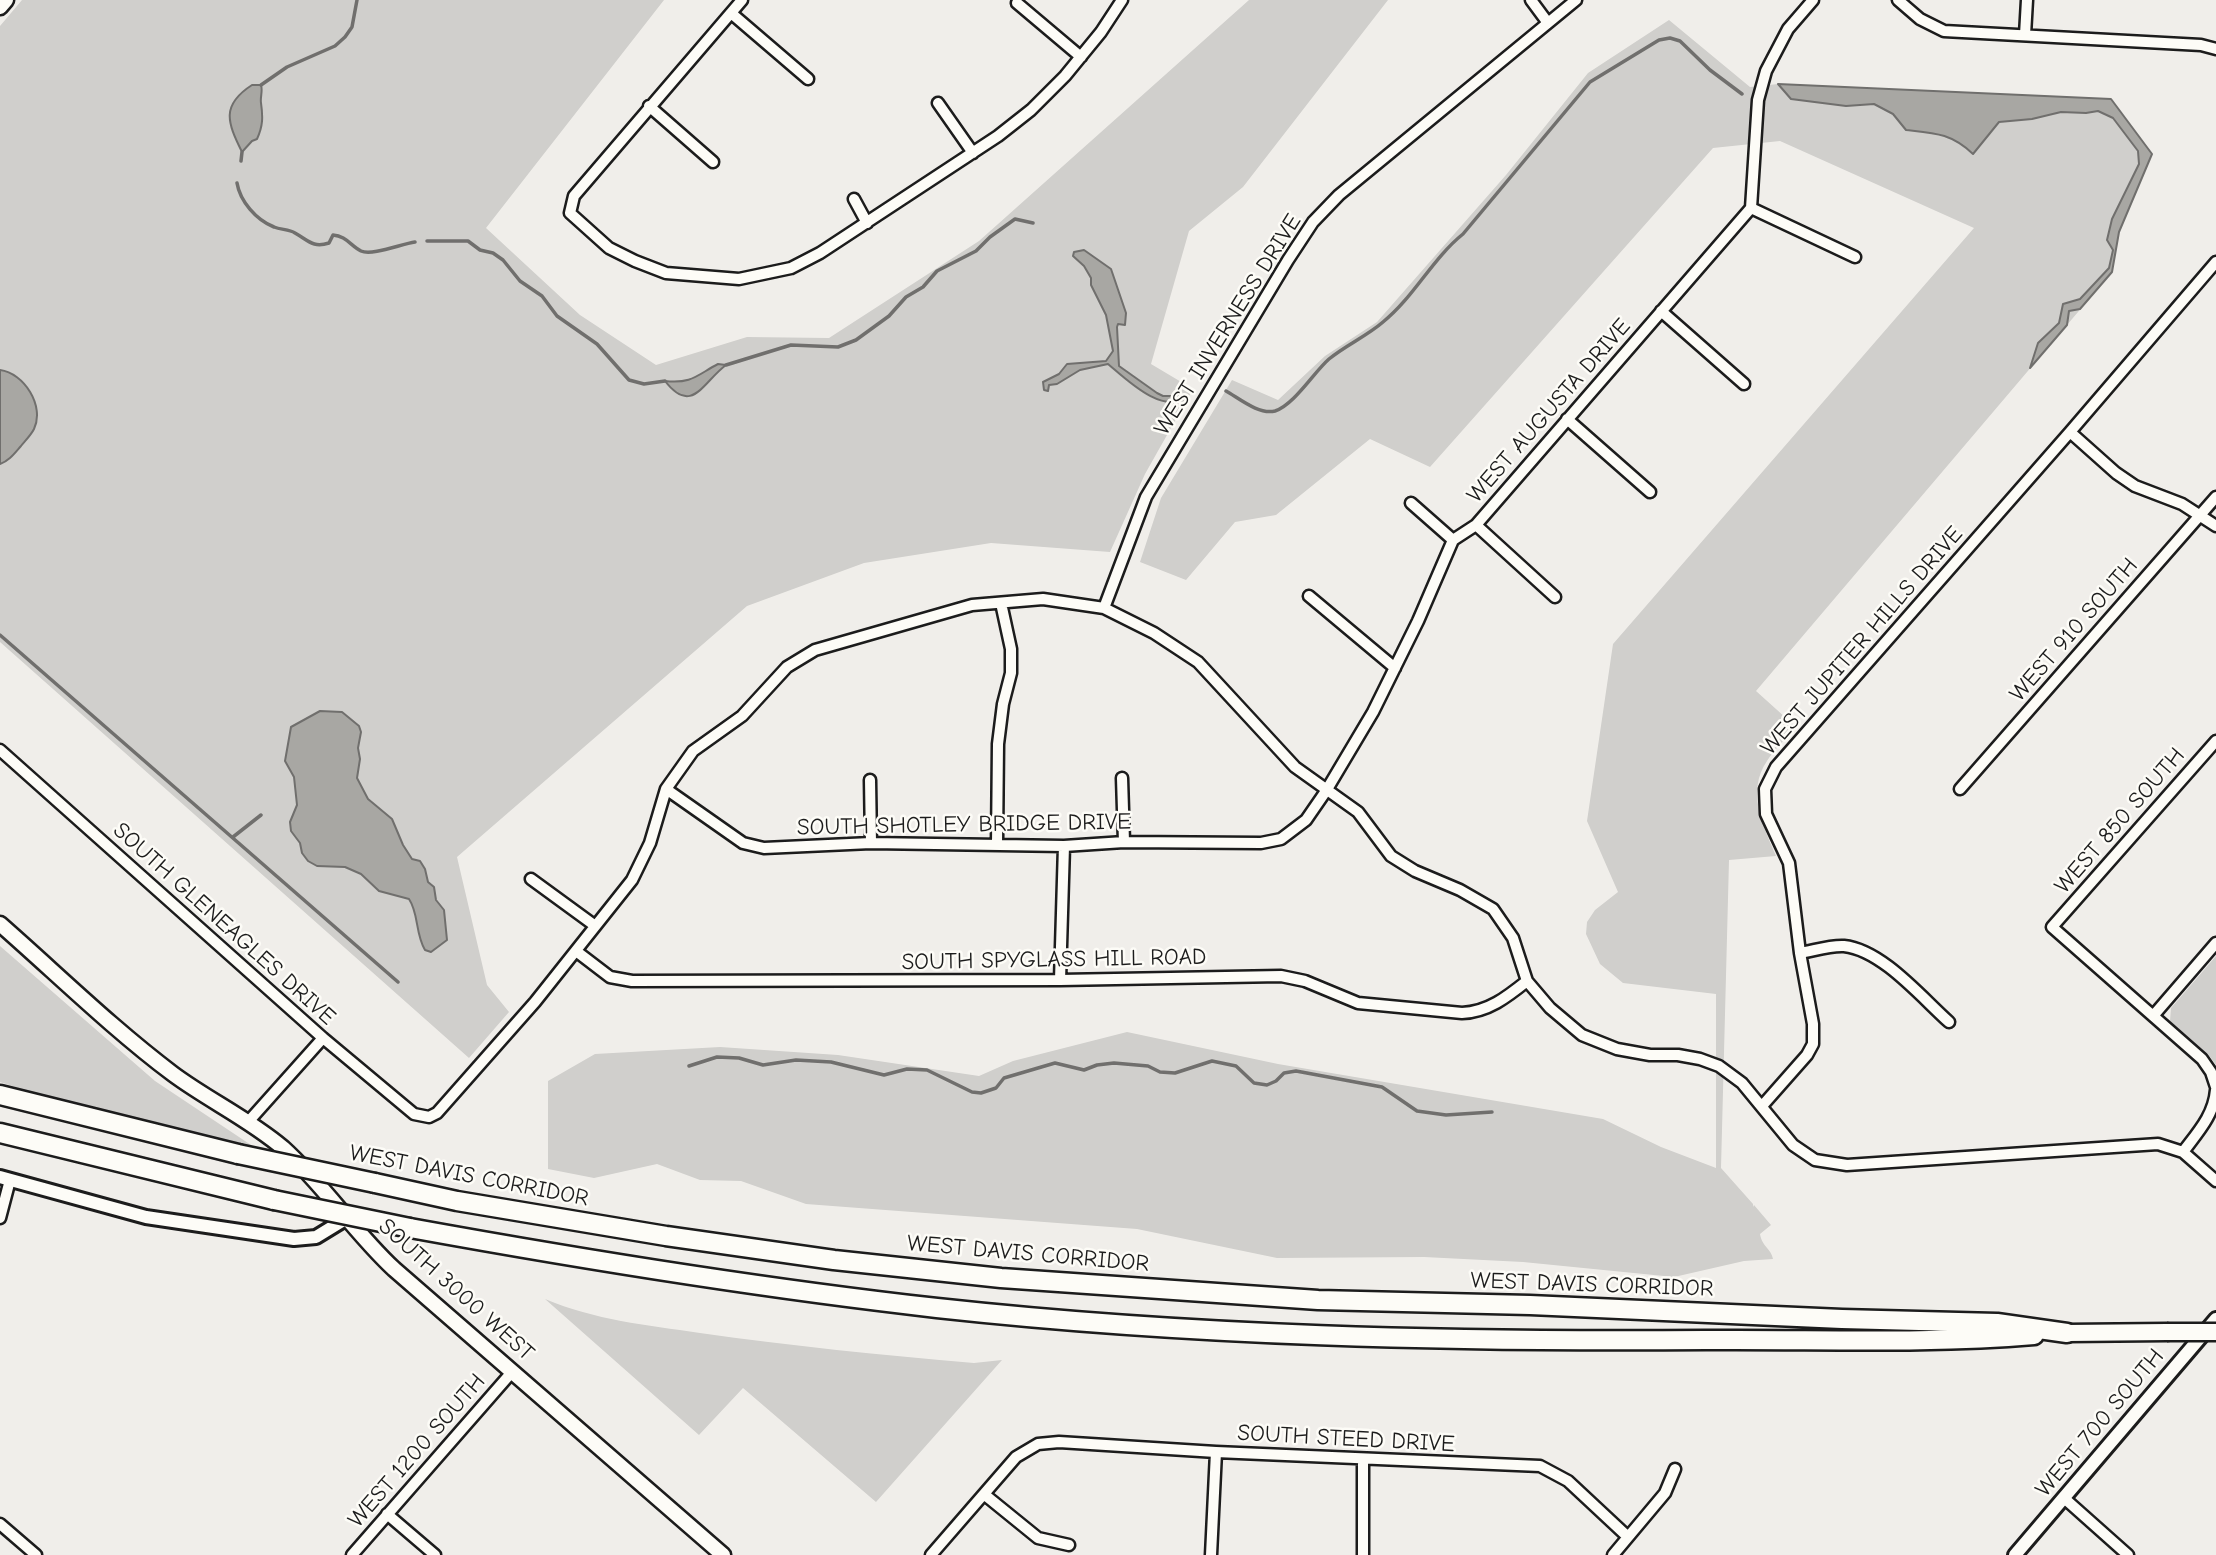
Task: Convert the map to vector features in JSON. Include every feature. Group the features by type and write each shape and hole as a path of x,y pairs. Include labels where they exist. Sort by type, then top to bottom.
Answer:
{"highway":[{"name":"WEST DAVIS CORRIDOR","path":"0,1093 18,1100 374,1184 666,1237 917,1270 1240,1296 1997,1323 2067,1333"},
{"name":"WEST DAVIS CORRIDOR","path":"0,1133 274,1200 411,1228 668,1273 839,1296 1041,1318 1269,1334 1512,1341 1987,1339 2067,1333"}],"main road":[{"path":"0,7 6,0"},
{"name":"SOUTH 3000 WEST","path":"0,924 171,1072 248,1122 296,1161 380,1256 723,1555"},
{"name":"WEST DAVIS CORRIDOR","path":"2067,1333 2216,1332"}],"street":[{"path":"742,0 573,196 570,213 609,248 666,273 739,279 792,268 820,253 973,153 1031,110 1066,76 1122,0"},
{"path":"1531,0 1548,23"},
{"name":"WEST INVERNESS DRIVE","path":"1104,608 1146,497 1288,260 1314,222 1339,195 1576,0"},
{"path":"1814,0 1788,29 1766,71 1758,100 1751,208 1855,257"},
{"path":"1898,0 1920,19 1944,31 2201,45 2216,49"},
{"path":"2025,35 2027,0"},
{"path":"1017,3 1081,57"},
{"path":"731,13 808,79"},
{"path":"938,103 973,153"},
{"path":"649,106 713,162"},
{"path":"855,199 867,223"},
{"name":"WEST AUGUSTA DRIVE","path":"1453,540 1476,525 1751,208"},
{"name":"WEST JUPITER HILLS DRIVE","path":"1762,1106 1808,1055 1813,1044 1814,1024 1800,953 1789,863 1766,814 1765,789 1776,766 2216,262"},
{"path":"1661,311 1744,384"},
{"path":"1567,419 1650,492"},
{"path":"2070,432 2116,473 2135,486 2182,503 2216,526"},
{"name":"WEST 910 SOUTH","path":"1960,789 2216,497"},
{"path":"1326,791 1373,712 1418,621 1453,540 1411,503"},
{"path":"1476,525 1555,597"},
{"path":"1309,596 1395,668"},
{"path":"576,951 632,880 650,843 666,789 693,751 742,716 787,667 815,650 972,605 1043,599 1104,608 1154,633 1198,662 1295,767 1358,812 1391,856 1415,871 1460,890 1493,909 1513,938 1527,981 1550,1009 1582,1035 1617,1049 1650,1055 1689,1057 1719,1066 1736,1078 1793,1144 1815,1160 1847,1165 2158,1144 2183,1152 2216,1181"},
{"path":"997,844 998,744 1002,712 1012,673 1011,649 1001,603"},
{"name":"WEST 850 SOUTH","path":"2153,1016 2052,928 2216,741"},
{"name":"SOUTH GLENEAGLES DRIVE","path":"0,750 323,1038 414,1114 429,1117 437,1113 515,1026 576,951"},
{"path":"1122,778 1124,842"},
{"path":"870,780 872,843"},
{"name":"SOUTH SHOTLEY BRIDGE DRIVE","path":"666,789 743,843 764,848 872,843 1064,846 1124,842 1261,843 1281,839 1306,820 1326,791"},
{"path":"1060,980 1064,846"},
{"path":"531,879 594,925"},
{"path":"2183,1152 2207,1120 2215,1103 2216,1089 2211,1072 2202,1059 2153,1016 2216,943"},
{"path":"1800,953 1841,946 1878,958 1949,1022"},
{"name":"SOUTH SPYGLASS HILL ROAD","path":"576,951 610,977 632,981 1060,980 1281,976 1305,981 1358,1003 1461,1013 1477,1012 1527,981"},
{"path":"248,1122 323,1038"},
{"path":"0,1218 5,1179 146,1217 294,1239 316,1237 346,1218"},
{"name":"WEST 700 SOUTH","path":"2015,1555 2216,1319"},
{"name":"WEST 1200 SOUTH","path":"352,1555 512,1372"},
{"name":"SOUTH STEED DRIVE","path":"985,1494 1016,1457 1038,1444 1059,1442 1216,1452 1539,1466 1568,1481 1628,1537"},
{"path":"1210,1555 1216,1452"},
{"path":"1363,1459 1363,1555"},
{"path":"1613,1555 1665,1493 1675,1469"},
{"path":"931,1555 985,1494 1038,1538 1069,1545"},
{"path":"2064,1498 2128,1555"},
{"path":"387,1514 435,1555"},
{"path":"0,1524 36,1555"}],"shaded area":[{"path":"22,0 664,0 486,228 580,315 656,365 747,337 829,338 979,241 1249,0 1388,0 1243,187 1189,231 1151,364 1193,389 1145,474 1110,552 991,543 864,563 747,606 457,857 487,985 509,1012 469,1058 0,642 0,26"},
{"path":"1669,20 1750,87 1778,84 2111,99 2152,154 2119,232 2112,272 1756,691 1796,727 1767,761 1758,785 1759,809 1776,856 1729,860 1721,1168 1771,1225 1760,1234 1773,1259 1744,1261 1674,1277 1523,1262 1424,1257 1277,1258 1137,1229 806,1204 741,1181 700,1180 657,1164 594,1178 548,1169 548,1081 595,1054 720,1047 838,1055 979,1076 1013,1061 1127,1032 1278,1064 1603,1119 1661,1147 1716,1168 1716,994 1623,983 1600,964 1586,934 1587,922 1595,910 1618,892 1587,821 1613,644 1974,228 1780,141 1713,148 1430,467 1370,439 1276,515 1235,522 1186,580 1140,562 1161,498 1232,380 1278,400 1325,356 1377,322 1506,175 1588,73"},
{"path":"1778,84 2111,99 2152,154 2119,232 2112,272 2080,309 2069,311 2067,325 2030,368 2038,343 2059,323 2063,304 2080,299 2109,268 2113,250 2107,240 2112,219 2139,164 2138,151 2113,118 2098,111 2061,112 2032,119 1999,122 1973,154 1950,138 1906,130 1893,114 1874,104 1846,106 1791,99"},
{"path":"252,85 262,87 261,126 257,139 242,152 230,123 231,107 242,92"},
{"path":"1084,250 1111,269 1126,313 1125,325 1118,324 1117,327 1119,366 1163,396 1188,396 1168,402 1157,399 1146,394 1108,364 1080,370 1057,384 1049,385 1048,391 1044,390 1043,382 1059,374 1067,364 1106,361 1113,351 1106,315 1091,285 1091,278 1084,266 1073,256 1074,252"},
{"path":"718,364 726,365 704,387 690,396 674,391 665,381 688,380"},
{"path":"0,370 17,377 30,392 37,410 37,420 34,429 11,457 0,464"},
{"path":"320,711 342,712 359,726 360,759 357,778 368,799 392,819 403,845 412,859 420,861 428,882 434,887 436,900 444,910 447,940 431,952 425,950 422,944 409,899 379,891 361,874 345,867 317,866 308,861 291,831 290,822 297,805 294,777 285,761 291,727"},
{"path":"0,946 155,1081 254,1147 46,1097 0,1082"},
{"path":"2216,956 2216,1065 2208,1054 2170,1021 2171,1008"},
{"path":"545,1299 621,1321 734,1338 974,1363 1002,1360 876,1502 743,1388 699,1435"}],"waterway":[{"path":"261,85 287,67 335,46 352,27 357,0"},
{"path":"1226,391 1263,411 1282,408 1329,359 1377,327 1394,312 1590,82 1659,40 1670,38 1680,41 1710,70 1742,94"},
{"path":"241,161 242,152"},
{"path":"237,183 245,203 261,220 315,244 329,243 333,235 366,252 415,242"},
{"path":"726,365 791,345 838,347 856,340 889,316 906,297 923,287 937,271 976,251 1015,219 1033,223"},
{"path":"427,241 468,241 480,250 493,253 503,260 520,281 542,296 557,316 597,344 629,380 644,384 665,381"},
{"path":"0,635 398,982"},
{"path":"233,837 261,815"},
{"path":"689,1066 717,1057 739,1058 763,1065 796,1060 831,1062 884,1075 907,1069 927,1070 972,1092 981,1093 996,1088 1004,1078 1055,1063 1084,1070 1114,1063 1148,1066 1160,1072 1175,1073 1212,1061 1236,1066 1254,1083 1267,1085 1284,1073 1296,1071 1382,1087 1417,1111 1446,1115 1492,1112"}]}
